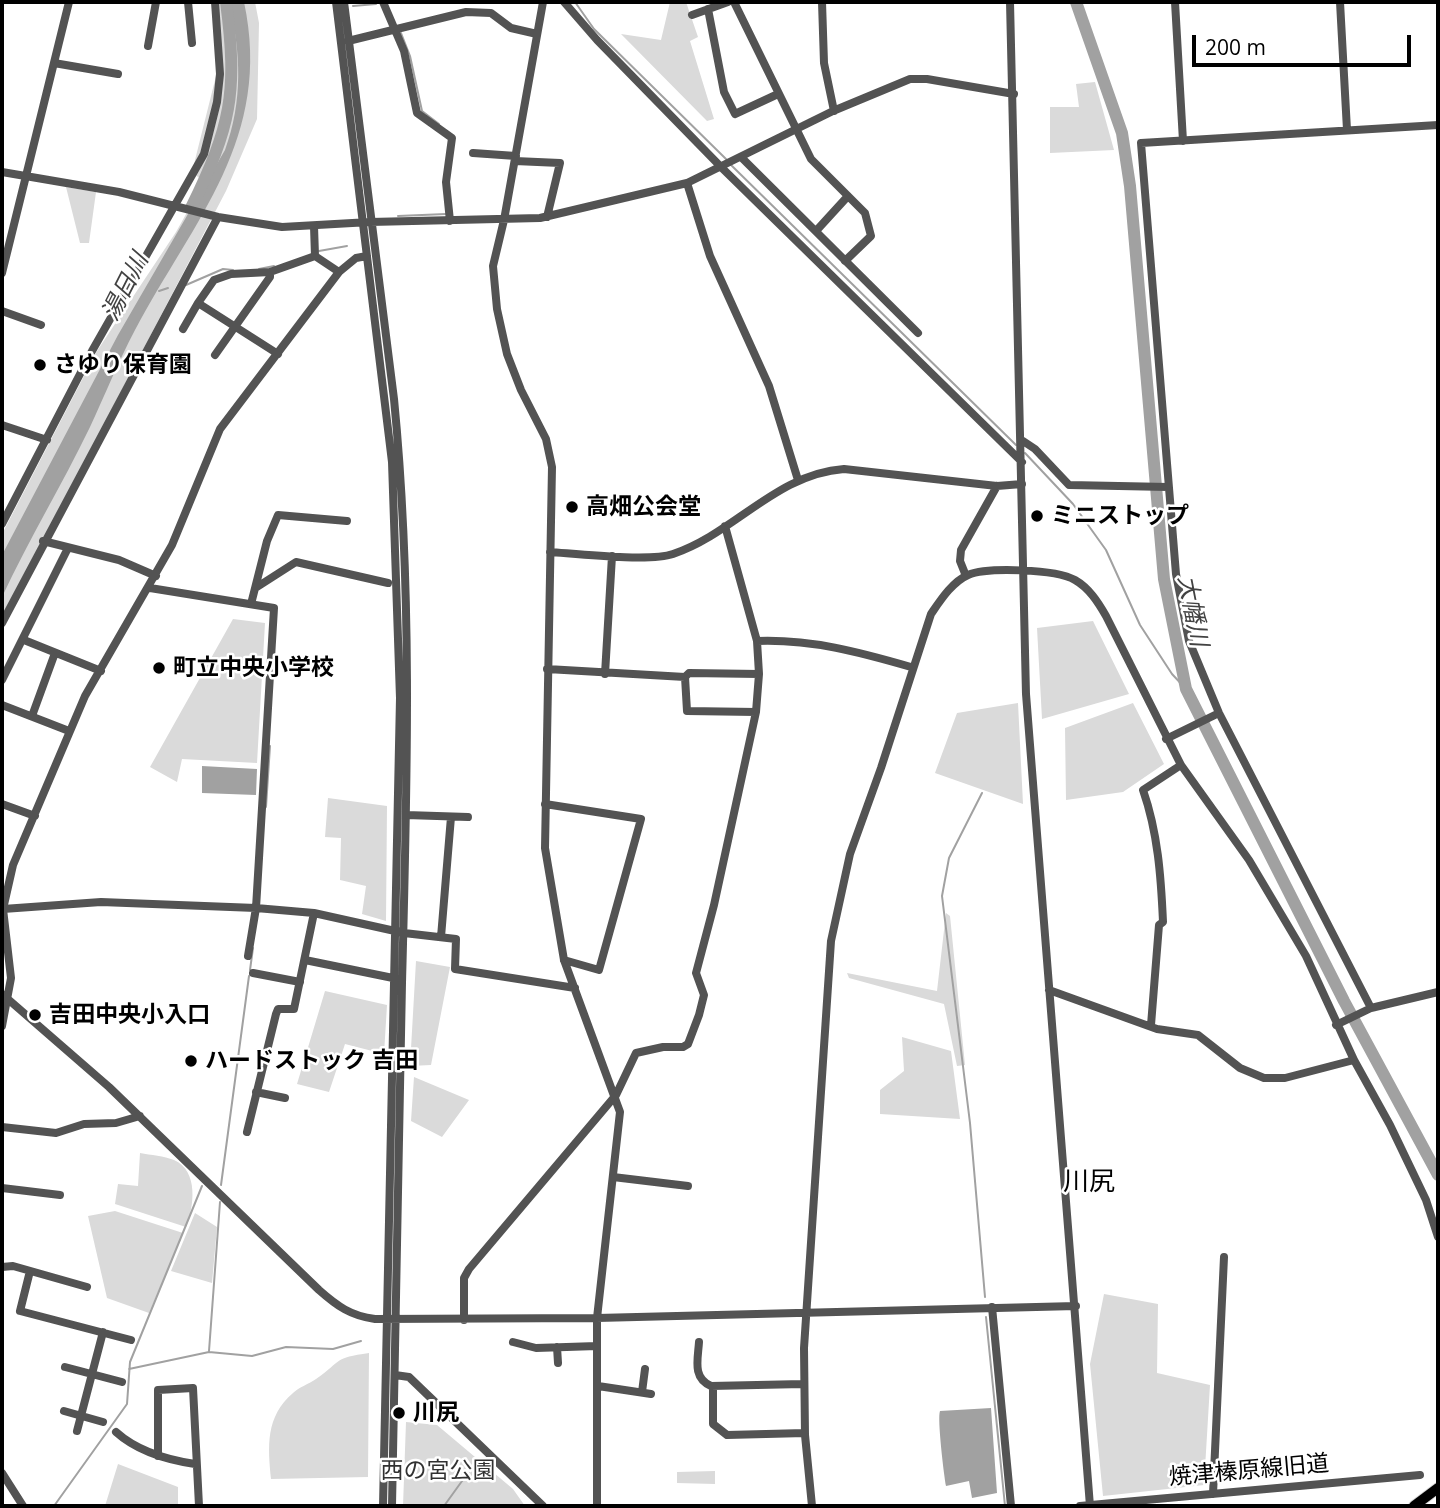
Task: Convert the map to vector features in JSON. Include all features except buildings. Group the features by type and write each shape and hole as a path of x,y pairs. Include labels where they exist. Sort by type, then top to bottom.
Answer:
{"main road":[{"path":"1414,1506 1438,1489"}],"street":[{"path":"2,273 69,2"},
{"path":"148,46 156,2"},
{"path":"188,2 192,43"},
{"path":"2,524 204,154 217,102 220,43 215,2"},
{"path":"336,2 400,462 407,700 392,1506"},
{"path":"344,2 367,256 391,450 400,698 383,1506"},
{"path":"383,2 404,51 417,113 448,135 446,182 450,221"},
{"path":"543,2 504,219 492,266 493,285 507,354 521,390 546,439 552,480 545,848 564,960 616,1095 619,1125 597,1318 597,1506"},
{"path":"564,2 597,40 724,167 1022,459"},
{"path":"692,15 728,2"},
{"path":"734,2 795,132 811,159 865,213 871,236 845,261"},
{"path":"822,2 824,63 834,111"},
{"path":"1010,2 1023,443 1026,694 1090,1505"},
{"path":"1175,2 1183,141"},
{"path":"1340,2 1347,130"},
{"path":"709,9 724,92 735,114 778,94"},
{"path":"348,41 393,27 480,12 491,13 511,28 537,34"},
{"path":"54,63 118,74"},
{"path":"2,172 282,228 366,222 547,217 687,183 834,111 910,79 928,79 1014,94"},
{"path":"1371,1008 1219,713 1189,641 1180,607 1168,487 1141,143 1438,125"},
{"path":"473,153 560,163 547,217"},
{"path":"740,159 918,333"},
{"path":"687,183 710,256 769,386 798,480"},
{"path":"816,231 848,196"},
{"path":"2,623 43,541 217,217"},
{"path":"314,226 315,256"},
{"path":"183,329 214,280 231,274 270,272 315,256"},
{"path":"315,256 339,272"},
{"path":"2,1026 10,949 3,909 13,865 69,731 156,576 220,429 339,272 356,258 367,256"},
{"path":"215,355 270,277 270,272"},
{"path":"198,303 278,354"},
{"path":"2,311 41,325"},
{"path":"2,425 47,440"},
{"path":"1023,443 1035,449 1069,485 1168,487"},
{"path":"550,552 612,556 670,555 696,545 766,497 824,470 844,469 997,486 1022,484"},
{"path":"967,576 960,561 961,550 997,486"},
{"path":"251,604 267,541 278,514 347,521"},
{"path":"464,1320 464,1278 469,1269 616,1095 636,1053 663,1047 683,1047 688,1044 699,1014 704,995 696,973 714,905 756,712 759,674 757,641 725,526"},
{"path":"43,541 119,560 156,576"},
{"path":"2,680 68,548"},
{"path":"605,674 612,556"},
{"path":"257,587 296,562 388,583"},
{"path":"812,1506 803,1384 831,941 850,854 881,768 930,614 946,593 967,576 1056,573 1074,579 1092,594 1107,615 1181,765 1269,891 1306,956 1340,1023 1354,1060 1395,1135 1426,1200 1438,1237"},
{"path":"150,588 274,608 256,908 248,956"},
{"path":"24,640 101,671"},
{"path":"757,641 795,640 840,647 911,667"},
{"path":"32,716 55,653"},
{"path":"547,669 685,677 689,673 759,674"},
{"path":"685,677 687,711 756,712"},
{"path":"2,705 69,731"},
{"path":"1166,739 1219,713"},
{"path":"1150,1025 1159,925 1163,922 1160,869 1152,815 1143,790 1181,765"},
{"path":"2,804 35,816"},
{"path":"545,804 641,820 599,970 564,960"},
{"path":"406,815 468,817"},
{"path":"441,937 451,817"},
{"path":"2,862 13,865"},
{"path":"3,909 101,902 314,913 404,933 456,939 455,969 575,988"},
{"path":"247,1132 276,1014 278,1009 294,1009 314,913"},
{"path":"305,960 393,978"},
{"path":"253,973 300,982"},
{"path":"1049,990 1150,1025 1198,1035 1240,1068 1264,1078 1285,1078 1354,1060"},
{"path":"1340,1023 1371,1008 1438,992"},
{"path":"5,997 140,1116 333,1302 356,1316 464,1320 1076,1307"},
{"path":"256,1092 285,1098"},
{"path":"2,1127 56,1133 83,1124 116,1123 140,1116"},
{"path":"613,1177 688,1186"},
{"path":"2,1188 60,1195"},
{"path":"1213,1494 1224,1257"},
{"path":"2,1267 13,1266 87,1287"},
{"path":"30,1271 20,1311 131,1340"},
{"path":"992,1307 1011,1506"},
{"path":"77,1431 103,1332"},
{"path":"513,1342 536,1348 597,1346"},
{"path":"699,1342 697,1372 703,1382 713,1386 803,1384"},
{"path":"557,1347 558,1363"},
{"path":"65,1367 122,1382"},
{"path":"598,1386 647,1393 645,1369"},
{"path":"395,1374 409,1377 543,1506"},
{"path":"713,1386 713,1424 720,1432 727,1435 805,1433"},
{"path":"158,1456 158,1390 193,1388 199,1506"},
{"path":"64,1411 103,1422"},
{"path":"116,1432 125,1440 158,1456 195,1464"},
{"path":"2,1474 23,1506"},
{"name":"焼津榛原線旧道","path":"1080,1506 1420,1475"}],"green space":[{"path":"215,2 255,2 259,23 257,119 226,191 2,619 2,534 97,351 176,232 204,182 192,172 217,72"},
{"path":"670,2 686,2 698,37 690,41 714,119 707,121 621,34 661,40"},
{"path":"1095,82 1114,150 1050,153 1050,107 1079,107 1076,84"},
{"path":"66,187 96,192 89,243 80,243"},
{"path":"233,619 265,623 257,763 182,759 177,782 150,767"},
{"path":"1093,621 1129,694 1042,719 1037,628"},
{"path":"1018,703 1023,804 935,773 957,713"},
{"path":"1133,703 1164,764 1123,792 1066,800 1065,728"},
{"path":"328,798 387,806 386,921 362,914 366,886 340,880 341,838 325,837"},
{"path":"946,913 950,916 965,1065 957,1066 944,1004 849,978 847,973 937,991"},
{"path":"416,961 450,967 431,1065 410,1066"},
{"path":"325,991 387,1005 384,1054 345,1044 329,1092 297,1084"},
{"path":"902,1037 951,1051 960,1119 880,1114 880,1090 904,1071"},
{"path":"414,1077 469,1100 442,1137 411,1121"},
{"path":"140,1153 174,1160 188,1172 192,1200 186,1227 115,1204 118,1184 138,1186"},
{"path":"115,1211 183,1233 149,1313 107,1298 88,1216"},
{"path":"195,1213 217,1227 212,1283 171,1271"},
{"path":"1104,1294 1158,1304 1157,1373 1210,1385 1204,1485 1103,1496 1090,1364"},
{"path":"369,1353 368,1477 271,1479 270,1433 277,1412 284,1402 295,1391 339,1361 349,1356"},
{"name":"西の宮公園","path":"406,1422 437,1425 513,1489 525,1506 403,1506"},
{"path":"118,1464 178,1487 178,1506 105,1506"},
{"path":"715,1471 715,1484 677,1483 677,1472"}],"shaded area":[{"path":"229,2 244,2 250,51 247,95 238,136 203,213 135,330 90,427 2,597 2,555 118,335 225,150 235,113 238,77 236,40"},
{"path":"202,766 257,769 256,795 202,793"},
{"path":"991,1408 997,1493 972,1498 969,1481 946,1486 940,1411"}],"waterway":[{"name":"湯日川","path":"191,208 215,154 228,108 231,61 226,2"},
{"path":"575,2 594,29 727,160"},
{"name":"大幡川","path":"1076,2 1122,133 1130,186 1164,579 1186,689 1344,1001 1438,1175"},
{"path":"353,6 376,4"},
{"path":"401,33 410,56 422,111 439,124"},
{"path":"730,164 1016,445"},
{"path":"398,216 446,214"},
{"path":"319,251 347,246"},
{"path":"259,269 274,266"},
{"path":"186,285 223,269 233,270"},
{"path":"159,291 168,288"},
{"path":"1025,453 1073,504 1106,550 1140,625 1172,674 1186,689"},
{"path":"266,807 270,746"},
{"path":"982,793 949,858 942,896 970,1123 985,1297"},
{"path":"250,970 253,948"},
{"path":"221,1185 249,976"},
{"path":"54,1506 127,1404 130,1362 202,1186"},
{"path":"209,1351 220,1202"},
{"path":"986,1317 1005,1506"},
{"path":"129,1369 209,1352 252,1356 286,1347 333,1349 361,1341"},
{"path":"444,1506 475,1463"}],"place":[{"name":"さゆり保育園","path":"40,365"},
{"name":"高畑公会堂","path":"572,507"},
{"name":"ミニストップ","path":"1037,516"},
{"name":"町立中央小学校","path":"159,668"},
{"name":"吉田中央小入口","path":"35,1015"},
{"name":"ハードストック 吉田","path":"191,1061"},
{"name":"川尻","path":"399,1413"}],"district":[{"name":"川尻","path":"1089,1183"}]}
